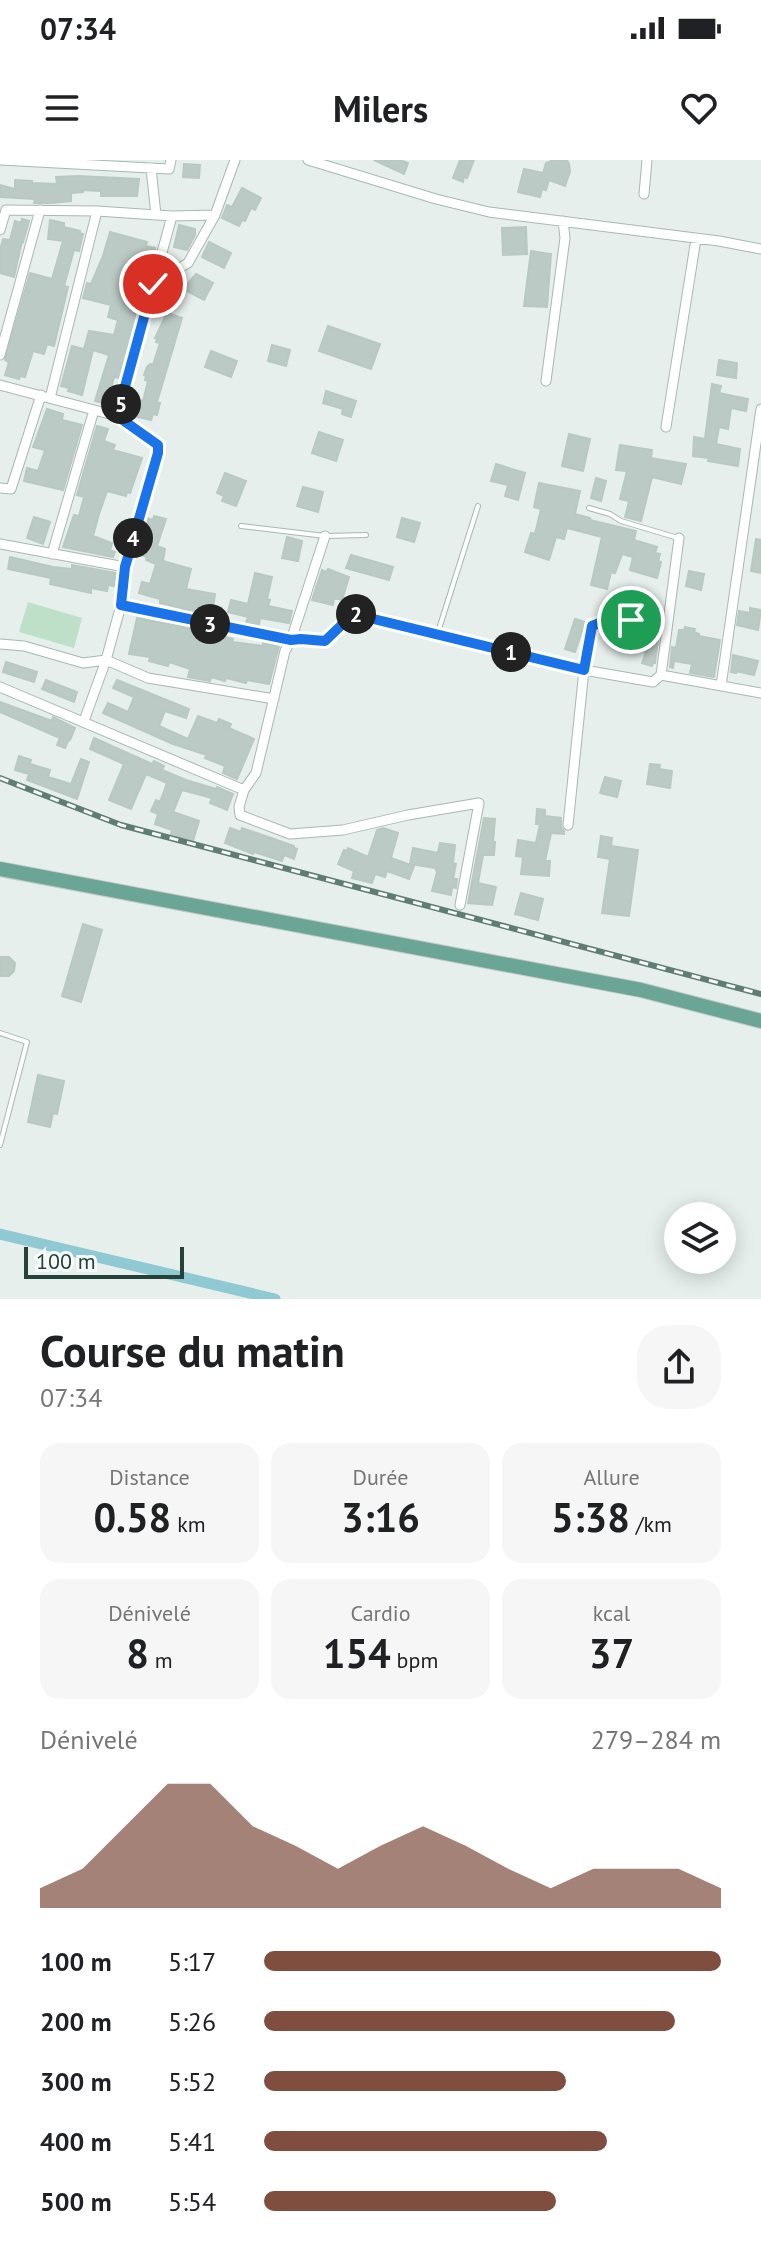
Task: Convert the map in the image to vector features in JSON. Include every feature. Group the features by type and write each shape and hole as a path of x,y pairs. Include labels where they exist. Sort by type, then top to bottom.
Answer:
{"main road":[{"path":"0,869 641,990 761,1021"}],"street":[{"path":"0,160 169,169 171,160"},
{"path":"153,284 188,263 215,215 235,160"},
{"path":"308,160 489,212 761,249"},
{"path":"644,194 647,160"},
{"path":"151,168 156,215"},
{"path":"0,230 6,210 215,215"},
{"path":"0,355 40,210"},
{"path":"1,492 11,489 45,396 97,211"},
{"path":"117,416 172,216"},
{"path":"546,381 565,238 563,221"},
{"path":"666,427 696,239"},
{"path":"0,385 117,416 158,445 125,567 121,605 106,660 84,721"},
{"path":"721,686 761,409"},
{"path":"52,554 94,410"},
{"path":"325,536 285,651 256,773 244,790 240,815 290,834 343,830 479,803 460,905"},
{"path":"121,605 291,640 325,641 353,614 584,670 653,682 661,675 679,538"},
{"path":"0,544 125,567"},
{"path":"568,825 584,670 592,626 607,620 631,620"},
{"path":"0,644 24,646 83,663 106,660 148,678 274,699"},
{"path":"661,675 761,693"},
{"path":"0,687 244,790"}],"lane":[{"path":"437,634 478,506"},
{"path":"589,508 679,538"},
{"path":"241,526 325,536 366,535"},
{"path":"0,1033 27,1042 0,1145"}],"green space":[{"path":"28,602 82,618 74,648 19,632"}],"building":[{"path":"374,160 400,160 408,163 404,174"},
{"path":"460,160 474,160 463,182 453,178"},
{"path":"567,160 569,164 570,172 565,186 549,180 540,197 518,192 524,169 543,173 546,163"},
{"path":"184,164 200,165 199,178 183,177"},
{"path":"56,177 139,179 137,196 101,196 101,191 83,190 71,193 71,201 51,203 0,197 0,185 15,189 15,180 57,184"},
{"path":"242,188 261,198 255,210 251,208 239,226 222,218 227,205 232,207"},
{"path":"22,219 29,221 14,277 0,273 0,250 3,239 10,240 15,221 21,223"},
{"path":"50,220 64,223 64,227 83,234 79,251 74,250 64,286 68,287 54,346 47,344 44,354 33,351 25,377 20,376 19,379 5,375 9,362 5,360 30,273 52,279 63,241 48,239"},
{"path":"179,225 195,229 187,250 174,247"},
{"path":"526,227 527,254 503,255 502,228"},
{"path":"110,232 147,242 146,246 155,248 146,284 140,282 131,312 137,314 120,378 114,377 107,404 95,401 109,355 93,350 82,395 61,386 72,346 84,349 89,331 114,335 118,320 108,317 111,305 83,298 87,283 91,284 103,256"},
{"path":"209,242 231,253 224,268 202,257"},
{"path":"531,251 551,254 547,307 524,306"},
{"path":"196,274 213,283 204,300 183,289"},
{"path":"167,313 182,318 157,402 160,403 157,415 153,414 151,420 129,415 133,399 143,401 148,381 144,375 147,367 153,365 160,343 155,338"},
{"path":"328,326 380,344 371,369 319,351"},
{"path":"272,345 290,350 286,366 268,361"},
{"path":"211,351 237,361 231,377 205,367"},
{"path":"719,360 737,363 736,378 717,375"},
{"path":"712,384 721,386 719,393 748,399 746,411 731,408 728,429 719,427 716,444 740,449 738,466 693,456 694,437 705,439"},
{"path":"326,391 356,401 351,417 342,414 343,409 323,403"},
{"path":"47,409 63,414 62,420 82,425 63,490 24,481 27,468 38,471 45,450 33,447"},
{"path":"97,426 108,429 104,441 115,445 113,450 142,458 130,493 127,492 126,496 107,491 99,514 93,536 112,543 110,550 115,552 113,557 63,547 74,515 79,516 84,497 77,495"},
{"path":"319,432 343,440 336,461 312,453"},
{"path":"569,434 590,439 583,471 562,466"},
{"path":"620,445 652,450 651,458 686,464 681,484 652,477 641,521 625,517 629,501 620,499 627,471 616,470"},
{"path":"496,464 525,473 518,500 505,496 508,485 491,481"},
{"path":"225,473 246,481 236,506 222,501 224,496 217,493"},
{"path":"596,478 606,481 601,501 591,498"},
{"path":"539,483 580,491 575,514 636,531 634,540 657,547 655,553 660,554 658,561 661,562 657,578 630,570 633,557 622,554 615,573 611,572 607,589 591,585 602,537 567,528 564,539 556,537 549,560 525,552 531,533 535,534 541,509 534,507"},
{"path":"303,487 323,492 318,512 297,506"},
{"path":"154,516 166,519 157,546 165,549 163,561 191,569 186,589 215,594 212,614 160,603 160,599 139,593 142,582 150,584 156,564 137,554 147,518 153,520"},
{"path":"34,517 50,522 43,544 27,538"},
{"path":"402,518 420,523 414,542 397,537"},
{"path":"287,537 302,541 298,561 282,558"},
{"path":"756,539 761,540 761,573 751,571"},
{"path":"351,555 393,567 389,580 346,568"},
{"path":"10,557 53,567 72,569 72,565 116,573 114,586 108,585 107,591 91,588 91,593 50,584 51,578 8,569"},
{"path":"328,569 349,577 342,600 334,598 333,605 312,600 322,570 326,572"},
{"path":"689,571 704,574 701,590 686,586"},
{"path":"255,573 272,577 268,606 292,611 289,623 260,618 259,625 246,623 248,617 228,612 231,600 248,604"},
{"path":"627,596 656,602 655,607 662,609 652,638 658,639 652,666 642,663 646,652 611,644 614,631 622,634 623,628 634,627 638,623 635,614 621,612"},
{"path":"750,608 761,610 758,630 737,625 739,611 750,613"},
{"path":"137,618 233,639 232,642 279,646 269,684 188,677 190,669 129,654"},
{"path":"575,619 585,622 575,652 565,649"},
{"path":"685,627 695,629 699,636 720,640 714,677 690,673 692,664 674,661 673,668 670,667 672,647 676,648 679,630"},
{"path":"733,655 758,661 754,675 731,672"},
{"path":"6,662 37,672 34,682 3,672"},
{"path":"46,680 77,692 74,702 42,689"},
{"path":"117,680 189,709 186,718 165,711 159,726 188,739 198,716 217,723 219,719 231,724 229,728 254,739 237,779 223,773 225,766 205,758 207,755 173,744 103,713 108,703 128,712 134,697 113,688"},
{"path":"0,702 52,721 53,717 75,728 70,740 65,748 57,745 60,738 0,712"},
{"path":"94,738 152,764 154,761 164,766 162,770 186,780 233,794 227,810 210,803 212,798 182,790 173,812 199,821 193,841 171,834 172,830 155,824 158,814 151,811 156,800 160,802 167,783 146,774 131,809 109,800 124,764 90,749"},
{"path":"19,756 31,760 30,764 50,770 48,777 71,784 81,759 89,762 77,799 27,780 29,774 15,770"},
{"path":"650,764 672,771 670,788 647,784"},
{"path":"605,777 621,781 617,797 600,793"},
{"path":"537,809 545,810 545,816 561,818 564,831 564,834 551,833 545,861 550,861 549,876 521,874 523,857 516,856 518,840 536,843 540,824 536,824"},
{"path":"484,818 495,819 494,855 483,855 478,883 496,887 492,905 468,903"},
{"path":"230,828 241,832 242,828 294,846 297,849 294,859 284,855 282,861 225,843"},
{"path":"383,828 398,833 391,858 414,866 409,879 387,871 385,877 375,874 372,883 352,878 354,871 338,864 344,850 348,848 368,857 377,830"},
{"path":"601,836 612,838 611,846 638,850 629,916 602,913 610,859 598,857"},
{"path":"440,843 455,845 453,879 457,879 451,895 432,891 437,872 435,868 410,864 413,848 438,853"},
{"path":"521,893 543,899 538,920 515,914"},
{"path":"83,924 102,930 81,1002 62,996"},
{"path":"0,957 9,957 15,963 14,971 9,976 0,976"},
{"path":"38,1075 64,1081 57,1114 53,1113 50,1127 28,1122"}],"waterway":[{"path":"0,1234 275,1299"}],"railway":[{"path":"0,778 121,825 761,994"}],"route":[{"path":"153,284 117,416 158,445 125,567 121,605 291,640 325,641 353,614 584,670 592,626 607,620 631,620"}]}
